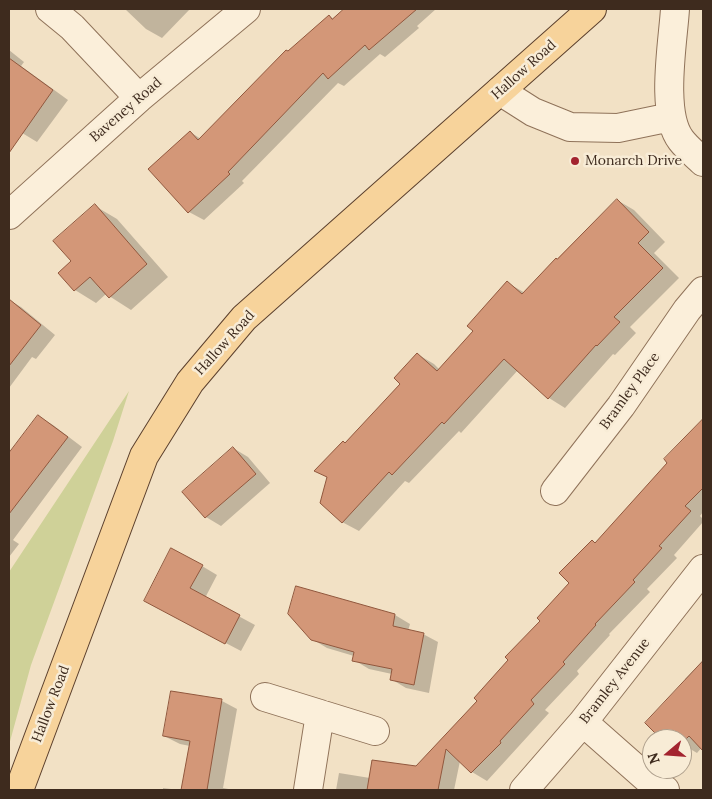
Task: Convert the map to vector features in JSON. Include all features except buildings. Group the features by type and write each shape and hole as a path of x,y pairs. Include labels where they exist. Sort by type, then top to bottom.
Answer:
{"main road":[{"name":"Hallow Road","path":"19,790 144,456 190,382 244,318 592,9"}],"street":[{"path":"50,9 72,28 139,98"},
{"name":"Baveney Road","path":"9,215 139,98 246,9"},
{"path":"675,9 669,90 671,117 680,139 703,162"},
{"path":"500,91 533,112 570,126 618,128 671,117"},
{"name":"Bramley Place","path":"555,491 621,406 687,310 703,291"},
{"name":"Bramley Avenue","path":"524,790 583,722 703,568"},
{"path":"265,697 375,731"},
{"path":"308,790 320,714"},
{"path":"583,722 651,782 665,790"}],"green space":[{"path":"129,391 113,441 31,665 9,745 9,572"}],"place":[{"name":"Monarch Drive","path":"575,161"}]}
